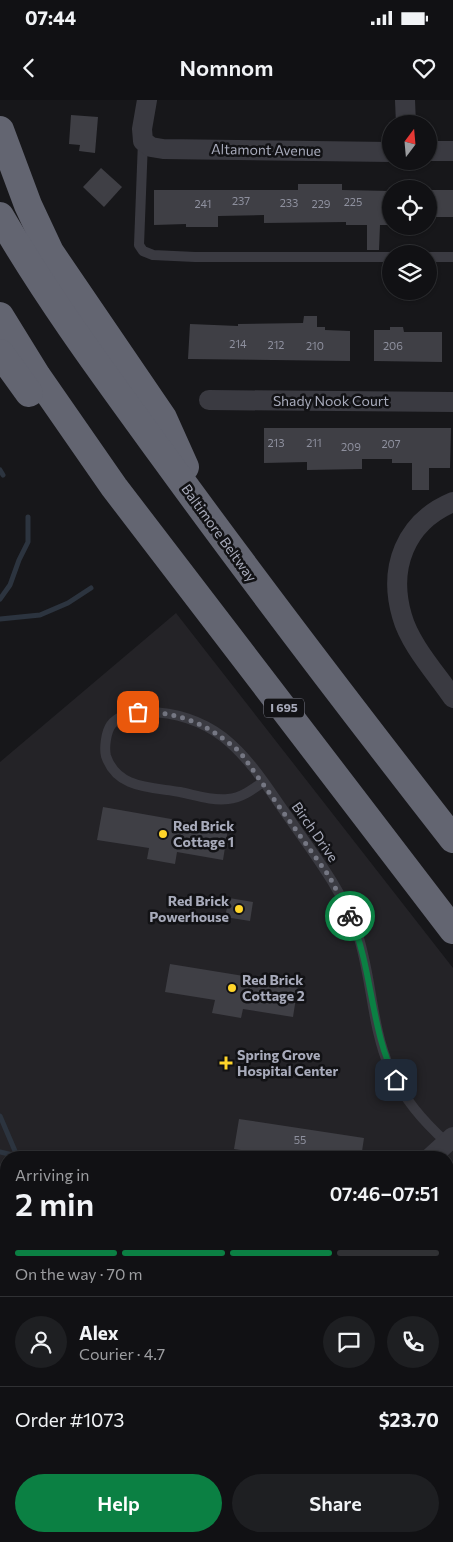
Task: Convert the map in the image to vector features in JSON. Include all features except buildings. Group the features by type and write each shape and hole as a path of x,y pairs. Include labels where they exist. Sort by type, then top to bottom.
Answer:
{"highway":[{"path":"0,130 28,205 50,252 163,418 208,518"},
{"name":"Baltimore Beltway","path":"0,216 24,258 78,339 208,518 453,840"},
{"name":"I 695","path":"0,316 37,376 114,487 453,930"},
{"path":"0,354 21,384 114,487"}],"street":[{"path":"143,141 142,129 148,100"},
{"path":"405,100 406,115"},
{"name":"Altamont Avenue","path":"143,141 151,147 163,149 382,152"},
{"path":"438,151 453,151"},
{"name":"Shady Nook Court","path":"209,400 453,402"},
{"path":"453,502 425,519 409,536 402,551 398,568 397,593 402,618 415,643 453,698"},
{"path":"437,1151 449,1139"}],"lane":[{"path":"143,141 139,245 143,251 153,255 195,257 382,257"},
{"path":"437,257 453,257"},
{"name":"Birch Drive","path":"263,782 246,794 228,799 132,785 116,776 109,764 105,751 111,725 122,716 138,712 179,715 193,720 221,736 240,752 263,782 329,876 347,908 357,932 366,964 381,1043 389,1067 402,1094 420,1118 449,1139"}],"shaded area":[{"name":"Spring Grove Hospital Center","path":"176,613 453,968 453,1151 0,1151 0,762"}],"waterway":[{"path":"0,470 3,475"},
{"path":"0,599 10,585 28,542 28,517"},
{"path":"0,619 40,615 68,603 91,588"},
{"path":"0,1116 15,1151"}],"way so far":[{"path":"138,712 179,715 199,723 221,736 240,752 329,876 350,916"}],"place":[{"name":"Red Brick Cottage 1","path":"163,834"},
{"name":"Red Brick Powerhouse","path":"239,909"},
{"name":"Red Brick Cottage 2","path":"232,988"},
{"name":"Spring Grove Hospital Center","path":"226,1063"}],"route":[{"path":"350,916 357,932 366,964 381,1043 389,1067 396,1080"}]}
